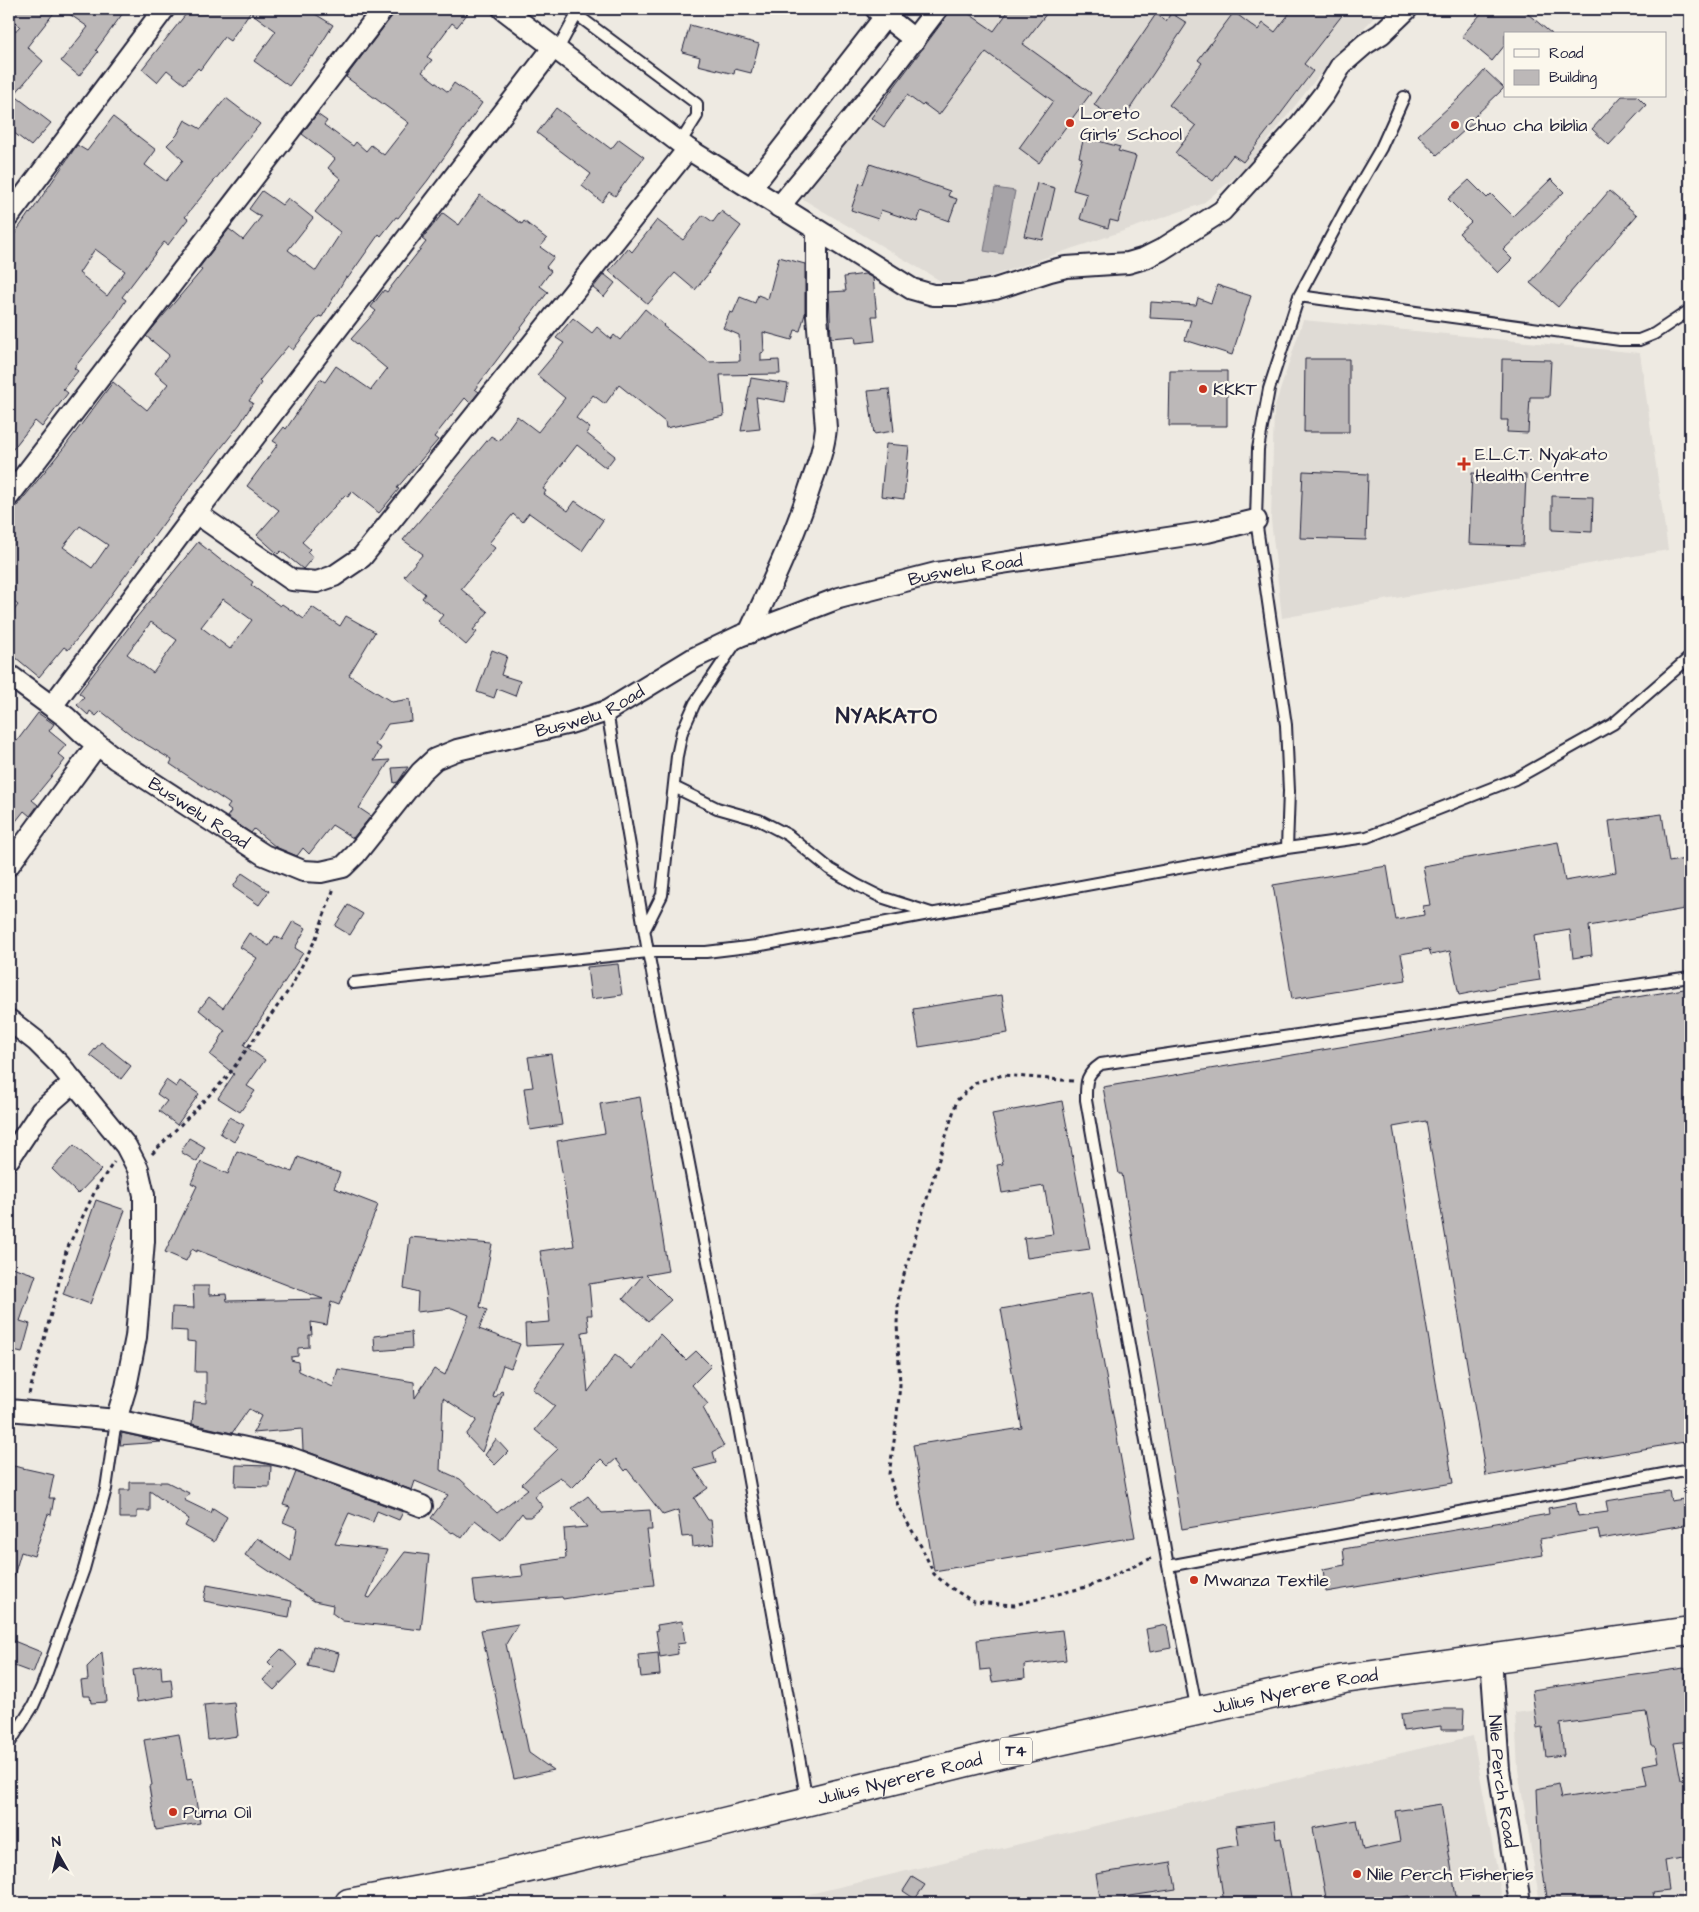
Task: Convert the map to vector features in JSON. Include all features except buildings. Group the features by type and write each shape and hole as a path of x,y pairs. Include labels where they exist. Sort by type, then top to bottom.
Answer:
{"highway":[{"name":"Julius Nyerere Road","path":"349,1903 490,1877 671,1835 1004,1753 1344,1679 1690,1631"}],"street":[{"path":"9,216 164,9"},
{"path":"9,496 383,9"},
{"path":"503,9 555,50 716,168 752,187 817,231 912,288 934,295 960,295 995,289 1066,267 1128,263 1145,258 1161,250 1222,211 1299,126 1324,94 1342,64 1387,28 1407,9"},
{"path":"779,207 938,9"},
{"path":"752,187 884,12 915,40"},
{"path":"52,706 196,513 555,50"},
{"path":"196,513 292,580 317,582 334,576 362,557 684,146"},
{"path":"744,634 783,560 801,515 824,445 826,428 817,314 817,231"},
{"name":"Buswelu Road","path":"9,676 52,706 97,745 264,855 303,871 321,872 343,867 355,855 421,772 435,759 457,750 570,723 607,711 694,658 744,634 839,598 936,573 1207,532 1256,520"},
{"path":"9,865 97,745"},
{"path":"9,1020 36,1040 60,1064 126,1146 138,1169 144,1195 144,1214 136,1337 126,1387 116,1420"},
{"path":"9,1159 41,1111 74,1082"},
{"path":"17,1410 116,1420 288,1457 422,1506"},
{"name":"Nile Perch Road","path":"1491,1658 1499,1770 1520,1903"}],"lane":[{"path":"555,50 573,12 697,104 698,116 684,146"},
{"path":"1287,848 1289,791 1286,725 1256,520 1258,449 1269,389 1298,296 1381,148 1404,98"},
{"path":"1298,296 1620,340 1639,340 1654,334 1690,310"},
{"path":"645,929 662,895 676,756 682,732 695,703 744,634"},
{"path":"353,983 648,952 706,952 756,946 1287,848 1367,837 1515,779 1613,724 1690,657"},
{"path":"607,711 648,952 725,1349 807,1801"},
{"path":"674,786 717,808 759,820 788,835 830,870 881,897 932,914"},
{"path":"1198,1712 1168,1566 1086,1100 1086,1082 1091,1071 1102,1064 1690,977"},
{"path":"10,1744 42,1686 84,1569 106,1489 116,1420"},
{"path":"1168,1566 1690,1469"}],"path":[{"path":"138,1169 227,1077 291,987 316,938 343,867"},
{"path":"1086,1082 1003,1075 976,1082 957,1100 899,1291 897,1324 900,1385 889,1474 898,1506 922,1548 934,1574 948,1586 974,1602 1014,1605 1090,1586 1166,1552"},
{"path":"17,1410 55,1299 66,1251 98,1187 126,1146"}],"shaded area":[{"name":"Loreto Girls’ School","path":"948,9 1382,9 1317,78 1245,169 1202,204 954,289 801,198"},
{"path":"995,188 1015,191 1003,254 984,251"},
{"name":"E.L.C.T. Nyakato Health Centre","path":"1303,320 1640,353 1668,550 1282,618 1271,520 1274,409"},
{"path":"1690,1689 1690,1903 1540,1903 1518,1770 1515,1713"},
{"path":"1473,1736 1503,1903 772,1903"}],"place":[{"name":"Loreto Girls’ School","path":"1070,123"},
{"name":"Chuo cha biblia","path":"1455,125"},
{"name":"KKKT","path":"1203,389"},
{"name":"E.L.C.T. Nyakato Health Centre","path":"1464,464"},
{"name":"Mwanza Textile","path":"1194,1580"},
{"name":"Puma Oil","path":"173,1812"},
{"name":"Nile Perch Fisheries","path":"1357,1874"}],"district":[{"name":"NYAKATO","path":"887,716"}]}
